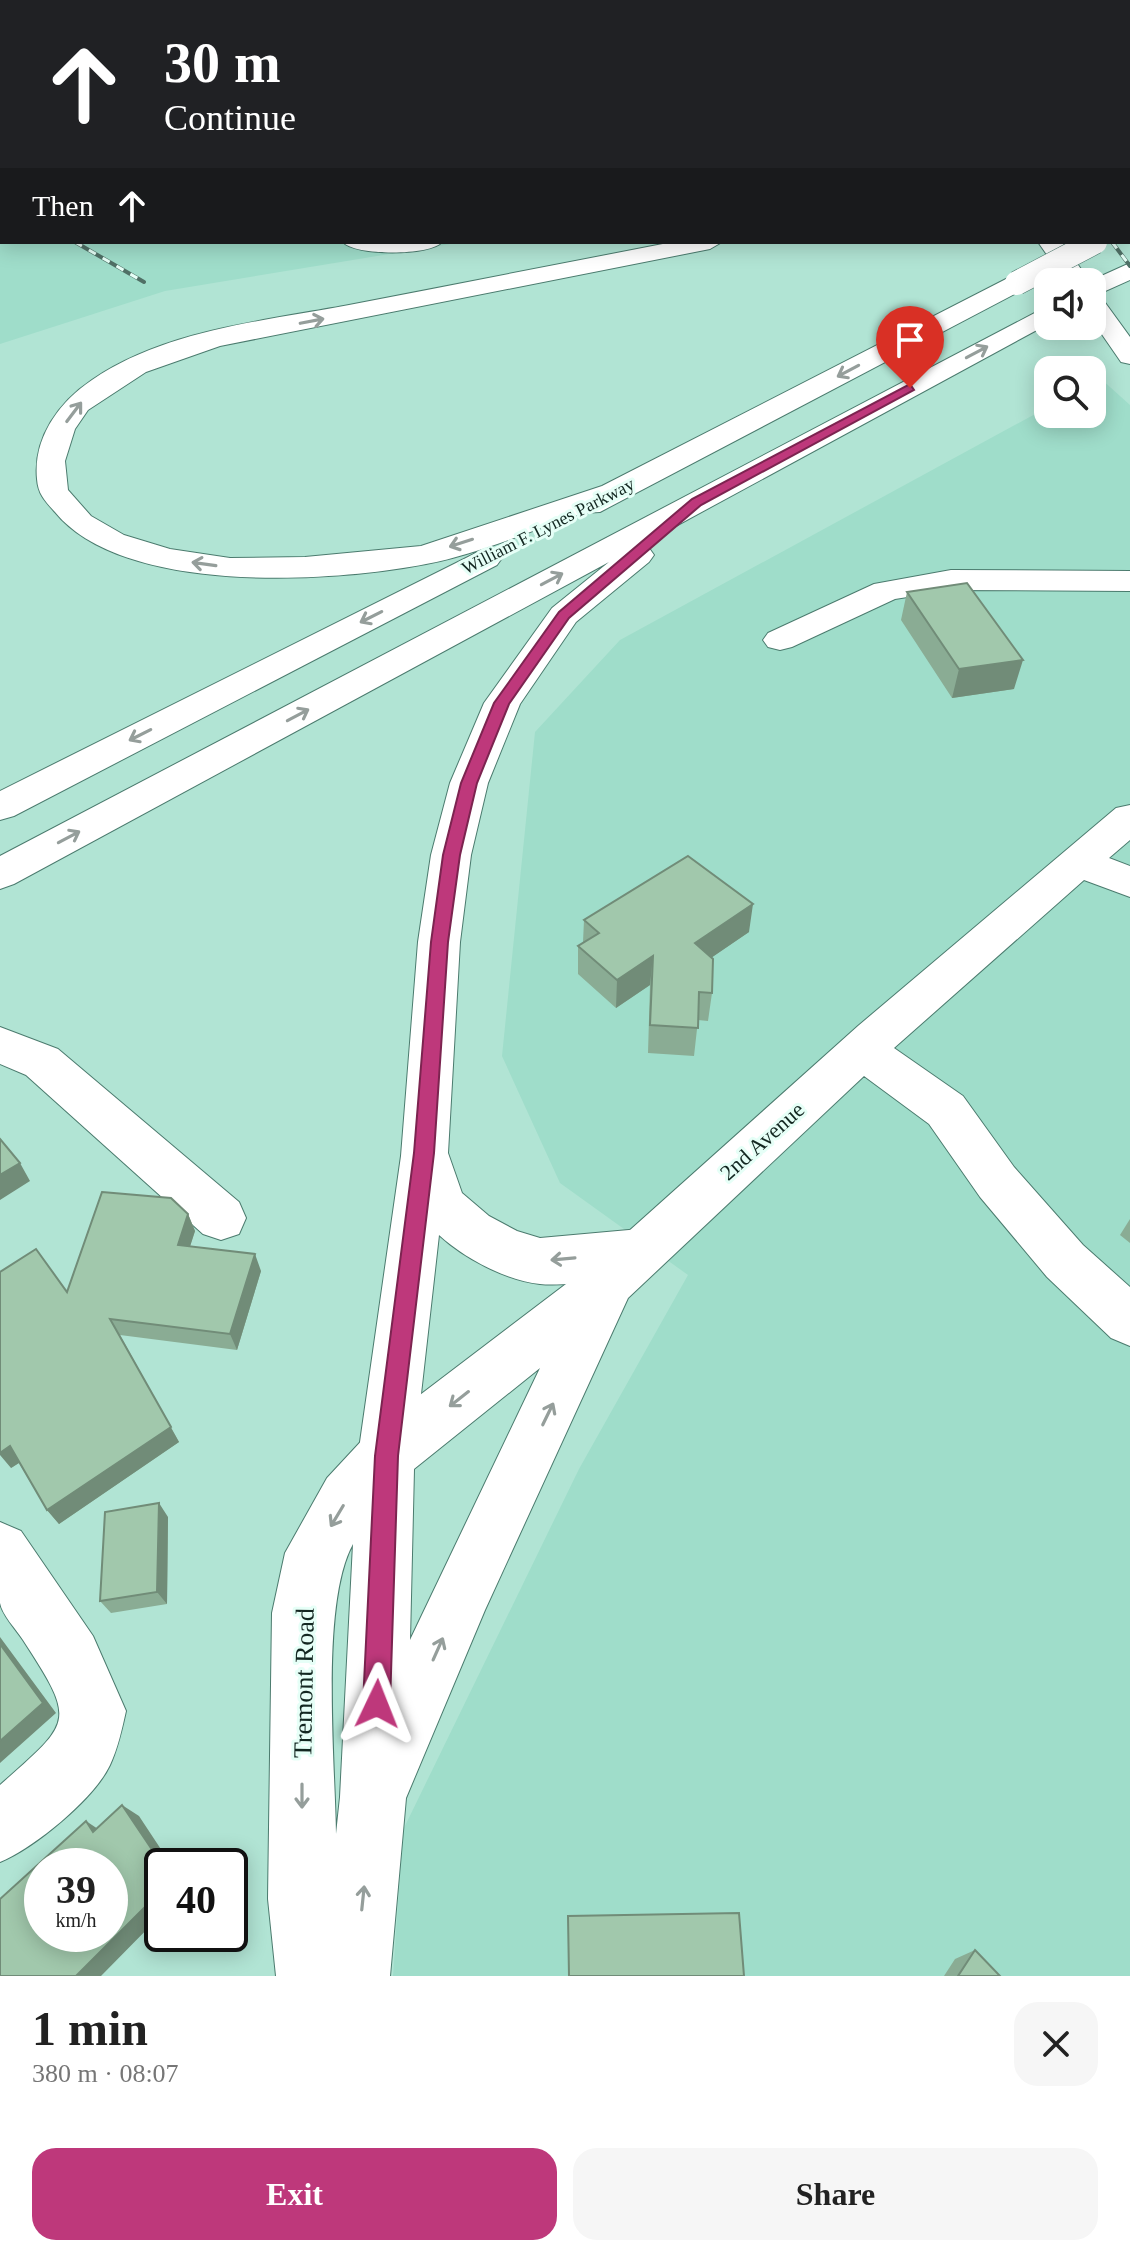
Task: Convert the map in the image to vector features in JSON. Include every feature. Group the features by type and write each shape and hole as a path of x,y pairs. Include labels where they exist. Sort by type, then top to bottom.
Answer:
{"main road":[{"path":"372,244 410,244"},
{"path":"615,492 425,555 305,567 230,568 166,558 113,542 80,523 53,491 50,461 61,429 78,404 103,385 169,353 214,339 700,244"},
{"path":"1051,244 1068,268"},
{"name":"William F. Lynes Parkway","path":"0,807 1091,244"},
{"path":"1106,283 1130,270"},
{"path":"0,874 1034,322"},
{"path":"1106,322 1130,356"},
{"path":"355,1976 373,1797 386,1456 424,1153 439,942 451,855 469,783 496,716 564,615 697,502"},
{"path":"780,640 886,591 951,580 1130,581"},
{"name":"2nd Avenue","path":"386,1456 624,1267 862,1050 1130,818"},
{"path":"1079,862 1130,882"},
{"path":"0,1045 42,1062 221,1218"},
{"path":"862,1050 946,1110 997,1182 1065,1261 1130,1321"},
{"path":"373,1797 464,1589 624,1267 540,1261 504,1250 471,1232 442,1206 424,1153"},
{"name":"Tremont Road","path":"311,1976 302,1899 303,1613 315,1553 347,1498 386,1456"},
{"path":"0,1552 71,1658 94,1711 86,1745 68,1768 0,1829"}],"shaded area":[{"path":"0,244 450,244 165,291 0,344"},
{"path":"1106,383 1130,405 1130,1976 393,1976 403,1830 579,1469 688,1275 560,1183 502,1056 535,732 620,640 1034,415 1034,428 1106,428"}],"building":[{"path":"967,583 1023,660 959,669 907,592"},
{"path":"688,856 753,904 695,943 713,959 712,993 699,992 698,1028 650,1025 653,956 617,980 578,946 599,933 584,920"},
{"path":"0,1139 20,1163 0,1175"},
{"path":"102,1192 171,1198 188,1214 178,1245 255,1254 230,1334 110,1319 171,1427 47,1510 10,1446 0,1453 0,1272 36,1249 67,1292"},
{"path":"159,1503 157,1592 100,1601 105,1512"},
{"path":"0,1644 43,1703 0,1741"},
{"path":"122,1805 151,1848 144,1848 144,1908 128,1924 128,1848 56,1848 86,1821 93,1832"},
{"path":"24,1877 24,1952 100,1952 76,1976 0,1976 0,1899"},
{"path":"739,1913 744,1976 569,1976 568,1916"},
{"path":"975,1950 1000,1976 958,1976"}],"railway":[{"path":"78,244 144,282"},
{"path":"1114,244 1130,266"}],"route":[{"path":"377,1704 386,1456 424,1153 439,942 451,855 469,783 502,703 564,615 666,532 697,502 910,388"}]}
